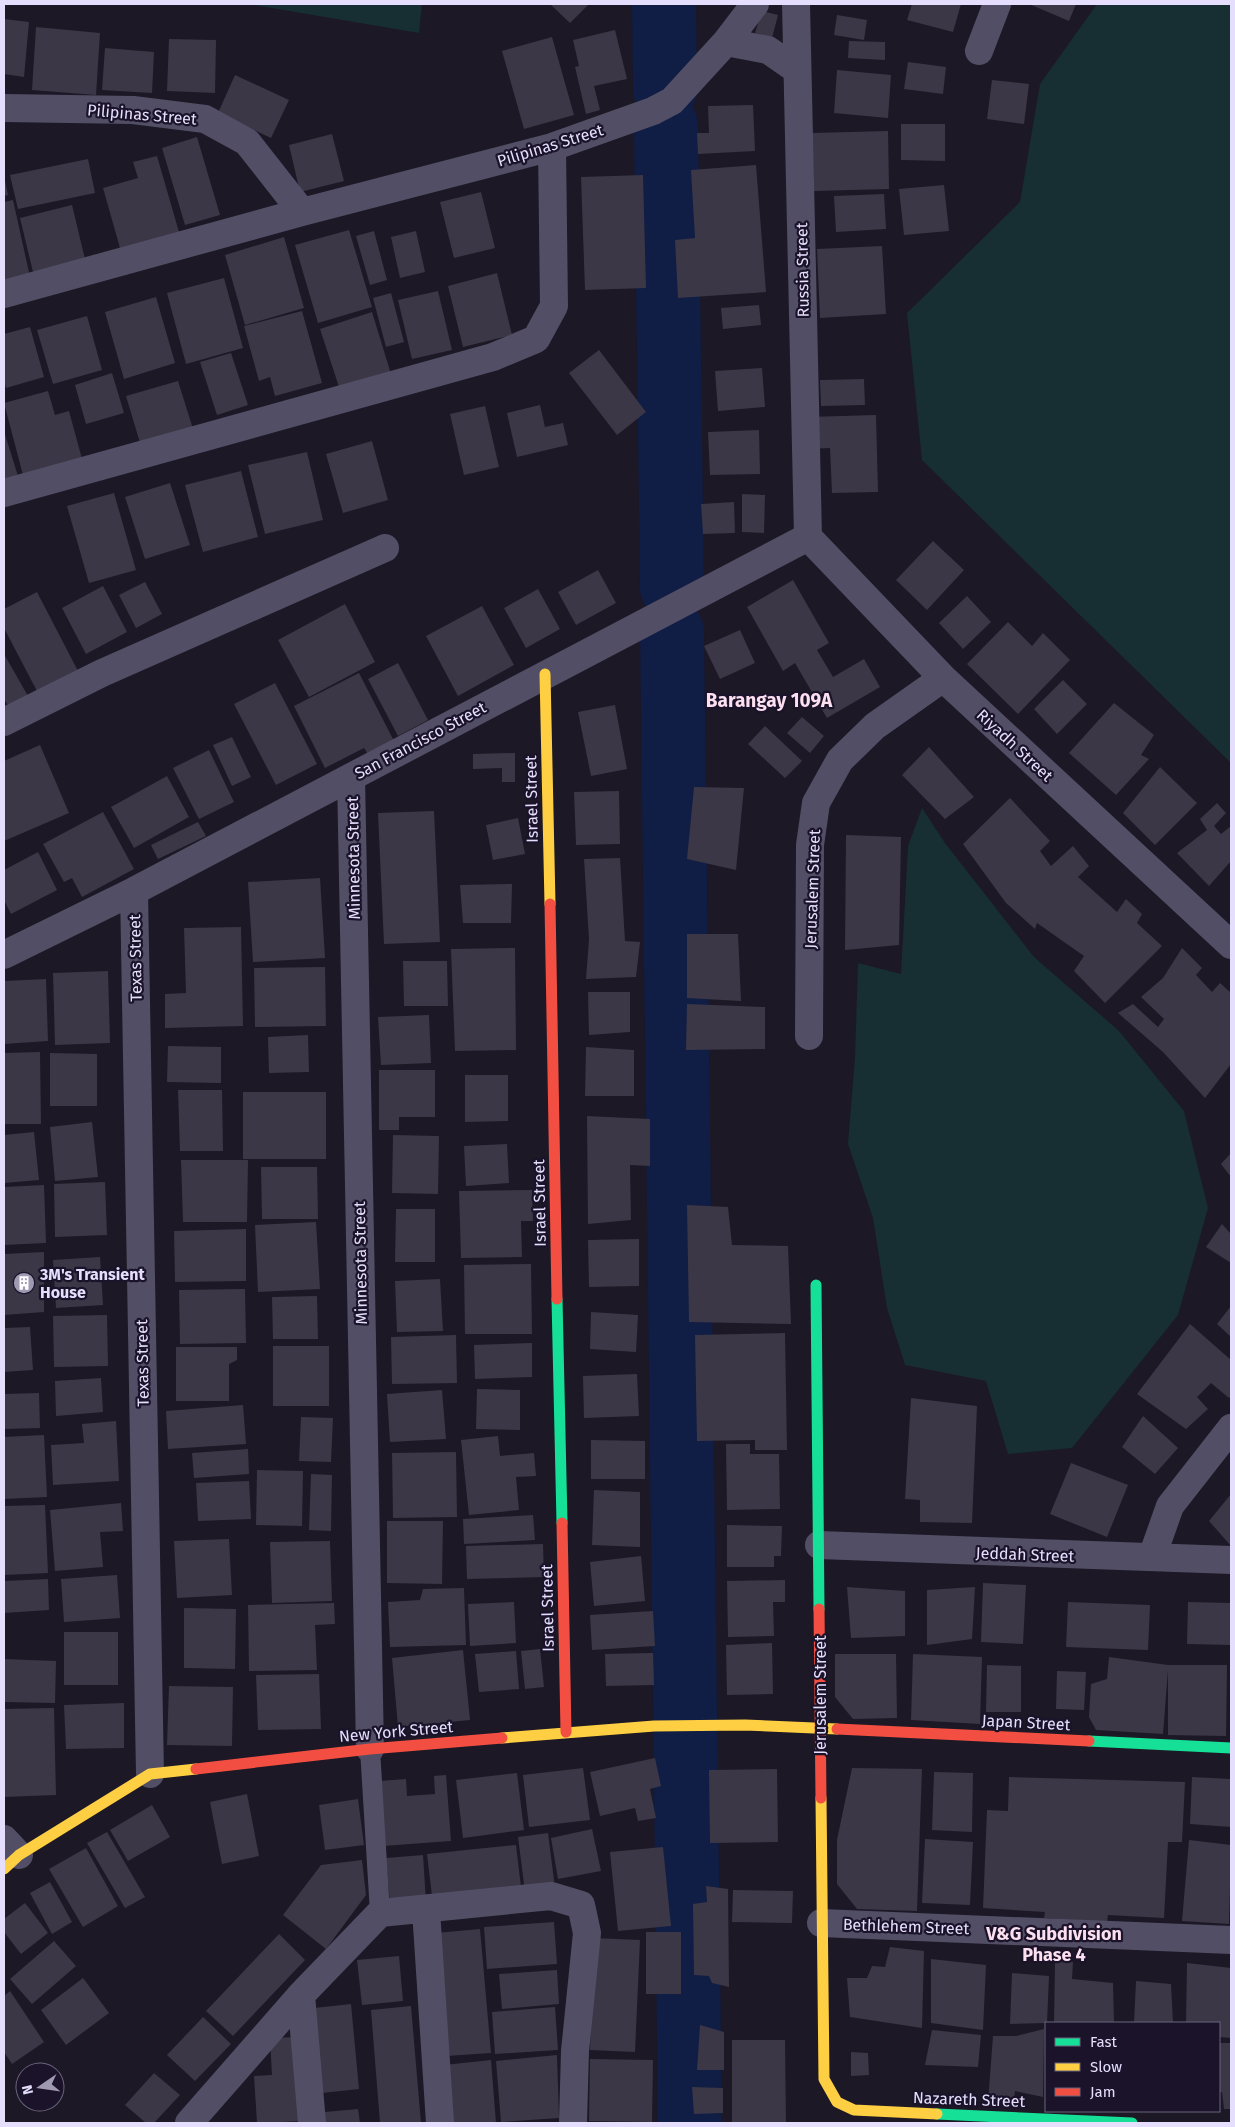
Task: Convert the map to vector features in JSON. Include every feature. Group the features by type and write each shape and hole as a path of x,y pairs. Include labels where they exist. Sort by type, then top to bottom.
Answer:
{"street":[{"name":"Pilipinas Street","path":"4,294 302,212 552,147 653,111 672,101 726,42 755,4"},
{"name":"Russia Street","path":"796,4 808,537"},
{"path":"979,51 997,4"},
{"path":"726,42 768,50 797,70"},
{"name":"Pilipinas Street","path":"4,108 133,110 205,119 247,142 302,212"},
{"path":"4,493 493,357 536,339 554,306 552,147"},
{"name":"San Francisco Street","path":"4,954 134,891 808,537"},
{"name":"Riyadh Street","path":"808,537 943,678 1231,945"},
{"path":"4,722 102,673 385,548"},
{"name":"Israel Street","path":"544,674 566,1732"},
{"name":"Jerusalem Street","path":"809,1036 810,845 816,804 840,760 874,726 943,678"},
{"name":"Minnesota Street","path":"351,777 370,1749"},
{"name":"Texas Street","path":"134,891 150,1774"},
{"name":"Jerusalem Street","path":"816,1285 824,2079 829,2092 837,2102"},
{"path":"1152,1557 1170,1506 1231,1428"},
{"name":"Jeddah Street","path":"819,1545 1231,1560"},
{"name":"New York Street","path":"9,1854 150,1774 370,1749 566,1732 700,1725 820,1729"},
{"name":"Japan Street","path":"820,1729 1231,1748"},
{"path":"189,2123 301,1995 380,1913 426,1910 551,1896 581,1905 587,1933 575,2051 573,2123"},
{"path":"426,1910 440,2123"},
{"name":"Bethlehem Street","path":"821,1923 1231,1940"},
{"path":"301,1995 312,2123"},
{"name":"Nazareth Street","path":"837,2102 847,2109 861,2112 1132,2123"}],"lane":[{"path":"370,1749 380,1913"}],"green space":[{"path":"248,4 422,4 419,33"},
{"path":"1097,4 1231,4 1231,763 922,460 907,313 1020,202 1040,84"},
{"path":"922,808 945,843 1034,957 1119,1031 1184,1111 1208,1208 1178,1315 1072,1448 1008,1454 986,1381 905,1365 887,1308 873,1218 848,1144 855,1057 858,963 901,974 908,846"}],"building":[{"path":"550,4 589,4 570,23"},
{"path":"912,4 961,4 953,32 907,20"},
{"path":"1029,4 1076,4 1069,21"},
{"path":"762,11 778,15 772,38 755,33"},
{"path":"837,15 867,20 864,40 834,35"},
{"path":"4,19 29,22 24,77 4,74"},
{"path":"36,27 100,33 96,95 32,90"},
{"path":"615,30 627,79 594,86 600,110 586,114 575,67 579,66 573,40"},
{"path":"552,37 574,115 524,129 502,51"},
{"path":"169,39 216,40 215,93 167,91"},
{"path":"849,41 885,42 885,60 848,58"},
{"path":"105,48 154,52 152,93 102,90"},
{"path":"908,62 946,67 943,94 904,89"},
{"path":"837,70 891,75 888,118 834,113"},
{"path":"235,75 289,100 271,138 218,113"},
{"path":"992,80 1029,84 1024,124 987,119"},
{"path":"753,105 755,151 698,154 697,133 709,133 708,106"},
{"path":"901,124 945,124 945,161 901,160"},
{"path":"888,131 889,189 814,191 812,133"},
{"path":"332,134 344,181 300,192 289,145"},
{"path":"197,137 220,215 185,225 162,148"},
{"path":"157,156 179,232 120,248 103,188 138,178 133,162"},
{"path":"88,159 95,193 18,209 10,175"},
{"path":"756,165 766,292 678,298 675,240 695,238 691,170"},
{"path":"643,175 646,288 585,290 581,177"},
{"path":"4,176 8,195 4,196"},
{"path":"944,185 949,231 904,235 899,189"},
{"path":"481,192 495,248 454,258 440,202"},
{"path":"884,194 886,229 836,232 834,196"},
{"path":"13,200 30,277 4,283 4,202"},
{"path":"72,205 85,259 33,272 20,218"},
{"path":"349,230 372,307 318,323 295,245"},
{"path":"374,231 387,280 370,285 356,236"},
{"path":"416,231 425,272 400,278 391,237"},
{"path":"284,237 304,308 245,325 225,255"},
{"path":"882,246 886,314 820,318 817,249"},
{"path":"497,273 512,335 463,347 448,286"},
{"path":"224,278 243,348 186,364 167,293"},
{"path":"438,291 452,350 412,359 398,300"},
{"path":"391,293 404,342 386,347 373,298"},
{"path":"156,297 175,363 124,379 105,312"},
{"path":"759,305 761,325 723,329 721,308"},
{"path":"302,311 322,383 275,396 270,377 259,381 244,326"},
{"path":"372,312 391,374 340,390 320,329"},
{"path":"87,316 102,370 53,384 37,330"},
{"path":"30,327 44,377 6,388 4,380 4,334"},
{"path":"599,350 646,412 617,435 569,373"},
{"path":"231,353 248,405 217,415 200,362"},
{"path":"762,368 765,407 718,411 715,371"},
{"path":"112,373 124,413 86,424 75,385"},
{"path":"864,379 865,405 821,406 820,380"},
{"path":"178,381 193,429 141,446 126,396"},
{"path":"48,391 55,415 69,411 82,459 23,475 4,403"},
{"path":"540,405 545,427 563,423 568,445 517,457 507,413"},
{"path":"485,406 499,467 464,475 450,414"},
{"path":"876,415 878,492 832,493 830,448 807,449 807,417"},
{"path":"759,430 760,474 710,475 708,432"},
{"path":"4,431 18,476 4,480"},
{"path":"372,441 388,500 343,513 326,454"},
{"path":"307,452 323,520 265,534 248,465"},
{"path":"241,471 258,537 203,552 185,485"},
{"path":"170,483 190,545 145,559 125,497"},
{"path":"114,493 136,570 89,583 67,506"},
{"path":"742,494 765,495 764,533 742,532"},
{"path":"734,502 735,533 703,534 701,504"},
{"path":"933,541 964,570 927,610 896,580"},
{"path":"598,570 616,603 576,625 558,592"},
{"path":"793,580 829,643 817,650 833,677 864,659 880,687 827,718 795,663 783,671 747,607"},
{"path":"145,582 162,614 136,628 119,595"},
{"path":"103,586 127,632 86,654 62,608"},
{"path":"538,589 560,629 526,648 504,608"},
{"path":"37,592 78,671 38,693 4,628 4,609"},
{"path":"967,596 991,622 963,649 939,623"},
{"path":"345,604 375,662 309,697 278,640"},
{"path":"482,606 514,665 458,696 426,636"},
{"path":"1008,622 1032,646 1043,633 1070,660 1018,714 967,664"},
{"path":"740,630 755,663 720,679 704,646"},
{"path":"4,654 28,696 9,707 4,699"},
{"path":"398,663 428,720 398,736 368,679"},
{"path":"359,673 394,741 368,754 364,748 325,768 294,706"},
{"path":"1063,680 1087,704 1057,734 1034,709"},
{"path":"275,683 317,764 276,785 234,704"},
{"path":"1114,703 1154,735 1141,755 1149,759 1116,795 1069,753"},
{"path":"615,705 627,769 591,776 578,712"},
{"path":"802,717 824,736 810,753 787,733"},
{"path":"765,726 802,761 785,778 748,744"},
{"path":"232,737 251,777 232,786 213,745"},
{"path":"40,745 69,813 4,841 4,761"},
{"path":"929,747 974,797 945,819 902,775"},
{"path":"209,750 234,802 199,819 173,768"},
{"path":"515,753 515,782 502,782 502,768 473,769 473,754"},
{"path":"1160,767 1197,803 1155,845 1123,813"},
{"path":"167,776 189,817 134,848 111,807"},
{"path":"694,787 744,788 736,870 687,859"},
{"path":"619,791 620,844 576,845 574,792"},
{"path":"1010,798 1050,841 1040,851 1051,866 1073,846 1089,866 1078,877 1117,912 1126,899 1142,914 1137,923 1162,946 1105,1003 1074,971 1084,956 1037,923 1035,929 1006,903 963,844"},
{"path":"1217,803 1226,813 1214,826 1221,834 1231,826 1231,861 1209,886 1177,853 1207,830 1200,819"},
{"path":"434,811 440,942 384,944 378,813"},
{"path":"103,812 134,869 82,897 72,878 64,882 43,844"},
{"path":"518,818 525,854 493,860 486,825"},
{"path":"198,822 206,836 158,859 151,845"},
{"path":"846,835 901,837 899,945 845,950"},
{"path":"38,852 57,890 11,914 4,900 4,870"},
{"path":"620,858 625,941 640,942 636,977 586,979 589,939 584,859"},
{"path":"320,878 325,958 253,962 248,882"},
{"path":"512,884 511,923 463,923 460,885"},
{"path":"241,927 243,1026 165,1028 165,994 186,993 184,928"},
{"path":"687,934 738,934 741,1001 687,998"},
{"path":"515,948 516,1050 455,1051 451,949"},
{"path":"1182,948 1202,968 1196,975 1212,992 1220,983 1231,993 1231,1064 1205,1098 1163,1052 1118,1013 1133,1004 1158,1027 1164,1019 1141,997 1163,978"},
{"path":"403,961 447,961 448,1006 404,1006"},
{"path":"325,967 326,1026 255,1027 254,968"},
{"path":"108,971 110,1043 55,1045 53,973"},
{"path":"46,979 48,1041 4,1044 4,981"},
{"path":"588,992 630,992 630,1032 589,1035"},
{"path":"687,1004 765,1007 765,1049 686,1050"},
{"path":"429,1015 431,1063 381,1065 378,1017"},
{"path":"308,1035 309,1072 269,1073 268,1037"},
{"path":"168,1046 221,1047 221,1083 167,1082"},
{"path":"586,1047 634,1050 634,1096 585,1096"},
{"path":"40,1052 41,1124 4,1124 4,1053"},
{"path":"50,1053 97,1054 97,1106 50,1106"},
{"path":"379,1070 435,1070 435,1117 399,1117 399,1130 379,1130"},
{"path":"465,1075 508,1075 508,1121 465,1122"},
{"path":"178,1090 222,1090 223,1151 180,1151"},
{"path":"243,1092 326,1092 326,1159 243,1159"},
{"path":"587,1116 650,1119 650,1166 630,1165 631,1220 588,1224"},
{"path":"92,1122 98,1177 55,1181 50,1127"},
{"path":"34,1132 39,1180 4,1183 4,1135"},
{"path":"393,1135 439,1136 438,1194 392,1193"},
{"path":"507,1144 509,1183 466,1186 464,1146"},
{"path":"1231,1153 1231,1177 1221,1164"},
{"path":"181,1160 248,1160 247,1222 183,1222"},
{"path":"261,1167 317,1167 318,1219 262,1219"},
{"path":"105,1182 107,1235 55,1237 54,1184"},
{"path":"44,1185 46,1243 4,1245 4,1187"},
{"path":"532,1190 533,1221 521,1221 522,1257 461,1258 459,1191"},
{"path":"687,1205 728,1207 732,1245 788,1246 791,1324 689,1322"},
{"path":"396,1209 435,1209 435,1262 395,1262"},
{"path":"316,1222 320,1289 258,1292 255,1225"},
{"path":"1222,1224 1230,1233 1231,1231 1231,1263 1206,1247"},
{"path":"246,1229 246,1281 175,1282 174,1231"},
{"path":"639,1239 639,1286 589,1287 588,1240"},
{"name":"3M's Transient House","path":"44,1252 44,1312 4,1315 4,1254"},
{"path":"100,1257 103,1305 56,1308 53,1260"},
{"path":"531,1264 532,1334 465,1334 464,1265"},
{"path":"440,1279 443,1331 397,1332 395,1281"},
{"path":"245,1289 246,1343 180,1344 179,1290"},
{"path":"317,1296 318,1339 273,1339 272,1297"},
{"path":"1231,1306 1231,1337 1217,1324"},
{"path":"591,1312 638,1315 636,1352 590,1349"},
{"path":"107,1315 108,1366 54,1367 53,1316"},
{"path":"1190,1324 1231,1360 1231,1395 1229,1398 1211,1383 1197,1397 1208,1409 1186,1429 1137,1394"},
{"path":"30,1327 33,1370 4,1372 4,1328"},
{"path":"785,1333 787,1450 755,1450 755,1440 697,1441 695,1335"},
{"path":"456,1335 457,1383 392,1384 391,1337"},
{"path":"532,1343 532,1377 475,1379 474,1345"},
{"path":"273,1346 329,1346 329,1406 273,1406"},
{"path":"176,1347 237,1347 237,1360 229,1364 229,1401 176,1401"},
{"path":"637,1374 639,1416 584,1418 583,1376"},
{"path":"101,1378 103,1412 56,1416 55,1381"},
{"path":"477,1389 520,1390 520,1430 476,1429"},
{"path":"442,1390 446,1439 390,1442 387,1394"},
{"path":"39,1393 40,1428 4,1429 4,1394"},
{"path":"911,1398 977,1406 972,1523 920,1522 920,1500 905,1499"},
{"path":"243,1405 246,1444 168,1449 166,1411"},
{"path":"1143,1416 1178,1448 1155,1474 1122,1447"},
{"path":"301,1417 333,1418 331,1462 299,1461"},
{"path":"116,1421 119,1481 53,1485 51,1445 84,1443 82,1424"},
{"path":"44,1435 47,1497 4,1499 4,1437"},
{"path":"498,1436 500,1456 534,1453 536,1476 516,1477 519,1510 469,1515 461,1440"},
{"path":"591,1440 645,1441 645,1479 591,1479"},
{"path":"726,1444 750,1444 750,1454 779,1454 780,1509 727,1510"},
{"path":"248,1449 249,1474 194,1478 192,1453"},
{"path":"456,1452 457,1517 393,1518 392,1453"},
{"path":"1071,1463 1128,1485 1107,1537 1050,1514"},
{"path":"257,1470 303,1471 302,1526 256,1525"},
{"path":"311,1474 332,1475 331,1531 309,1530"},
{"path":"249,1481 251,1519 198,1521 196,1483"},
{"path":"594,1490 640,1492 640,1547 592,1545"},
{"path":"1231,1494 1231,1546 1209,1521"},
{"path":"121,1503 123,1531 100,1532 103,1567 55,1571 50,1510"},
{"path":"45,1505 48,1573 4,1575 4,1506"},
{"path":"533,1515 535,1540 464,1544 463,1519"},
{"path":"387,1521 443,1521 442,1584 387,1583"},
{"path":"727,1525 782,1526 781,1556 774,1556 774,1567 727,1567"},
{"path":"229,1539 232,1595 177,1598 174,1541"},
{"path":"330,1541 332,1601 272,1603 270,1542"},
{"path":"543,1544 544,1577 467,1579 466,1546"},
{"path":"641,1556 645,1601 594,1606 590,1562"},
{"path":"117,1575 120,1618 64,1622 61,1579"},
{"path":"48,1579 49,1610 4,1613 4,1581"},
{"path":"785,1580 785,1602 773,1602 774,1636 728,1637 727,1581"},
{"path":"983,1583 1026,1585 1023,1644 981,1642"},
{"path":"847,1587 905,1591 905,1636 851,1638"},
{"path":"975,1587 972,1639 927,1645 927,1590"},
{"path":"464,1588 466,1645 390,1647 388,1602 420,1600 423,1589"},
{"path":"514,1602 516,1643 470,1646 468,1604"},
{"path":"1068,1602 1150,1605 1148,1650 1066,1647"},
{"path":"1188,1602 1231,1603 1231,1645 1187,1644"},
{"path":"334,1603 335,1624 315,1625 317,1670 249,1671 248,1605"},
{"path":"184,1608 236,1609 235,1669 184,1668"},
{"path":"653,1611 655,1646 592,1650 590,1615"},
{"path":"64,1632 118,1632 118,1685 64,1685"},
{"path":"772,1643 773,1694 727,1695 726,1645"},
{"path":"540,1649 544,1687 525,1689 521,1651"},
{"path":"463,1650 470,1720 398,1727 392,1658"},
{"path":"516,1651 519,1689 479,1692 475,1654"},
{"path":"653,1653 654,1685 606,1686 605,1654"},
{"path":"835,1654 896,1654 897,1718 853,1719 835,1697"},
{"path":"913,1654 982,1657 980,1724 911,1720"},
{"path":"1109,1657 1168,1665 1227,1665 1226,1736 1168,1735 1168,1670 1163,1734 1096,1730 1089,1717 1091,1684 1107,1679"},
{"path":"4,1659 56,1661 55,1703 4,1702"},
{"path":"987,1665 1021,1666 1021,1712 986,1712"},
{"path":"1057,1671 1086,1672 1084,1710 1056,1709"},
{"path":"319,1674 321,1729 258,1730 256,1675"},
{"path":"169,1686 233,1687 232,1746 167,1745"},
{"path":"124,1703 124,1748 66,1749 64,1705"},
{"path":"54,1708 56,1795 4,1797 4,1709"},
{"path":"655,1758 661,1786 650,1789 656,1818 638,1821 635,1808 600,1816 590,1772"},
{"path":"583,1768 590,1820 529,1827 523,1775"},
{"path":"852,1768 922,1769 917,1911 857,1909 837,1884 837,1840"},
{"path":"777,1769 778,1842 710,1843 709,1770"},
{"path":"934,1772 973,1773 972,1832 932,1830"},
{"path":"517,1773 524,1830 463,1838 456,1780"},
{"path":"446,1775 451,1841 383,1846 379,1781 406,1779 407,1796 435,1794 434,1776"},
{"path":"1009,1777 1185,1782 1182,1842 1168,1842 1164,1918 1108,1915 1107,1922 1044,1918 1045,1912 983,1908 987,1810 1008,1811"},
{"path":"1192,1777 1231,1779 1231,1827 1190,1824"},
{"path":"247,1794 259,1856 222,1864 210,1802"},
{"path":"358,1799 364,1845 325,1850 319,1805"},
{"path":"152,1805 170,1837 128,1861 110,1830"},
{"path":"592,1829 601,1871 558,1879 551,1838"},
{"path":"107,1832 145,1897 125,1908 87,1843"},
{"path":"548,1833 555,1888 525,1892 518,1837"},
{"path":"925,1839 973,1842 970,1905 922,1903"},
{"path":"1189,1840 1231,1845 1229,1924 1182,1921"},
{"path":"516,1845 521,1887 432,1896 427,1854"},
{"path":"663,1847 671,1926 618,1931 610,1852"},
{"path":"86,1848 118,1906 83,1927 49,1869"},
{"path":"423,1855 426,1902 390,1904 386,1858"},
{"path":"362,1860 366,1895 326,1949 283,1915 321,1865"},
{"path":"50,1882 72,1922 52,1934 30,1893"},
{"path":"706,1886 728,1889 729,1987 712,1983 709,1976 694,1975 693,1904 707,1902"},
{"path":"733,1890 793,1891 792,1923 732,1922"},
{"path":"25,1903 48,1933 21,1954 4,1932 4,1919"},
{"path":"554,1922 557,1964 487,1969 484,1927"},
{"path":"480,1929 491,2053 446,2056 436,1933"},
{"path":"646,1932 681,1932 681,1994 646,1994"},
{"path":"279,1934 305,1960 233,2036 206,2011"},
{"path":"594,1938 640,1940 635,2052 590,2050"},
{"path":"54,1941 76,1966 32,2004 10,1979"},
{"path":"890,1947 924,1951 922,2028 850,2017 847,1978 867,1978 872,1966 885,1967"},
{"path":"399,1956 403,2001 362,2005 357,1960"},
{"path":"931,1959 986,1965 983,2030 931,2023"},
{"path":"1055,1961 1073,1962 1072,1979 1113,1983 1114,2022 1054,2022"},
{"path":"1187,1963 1231,1968 1231,2038 1220,2037 1220,2022 1186,2022"},
{"path":"557,1970 559,2004 502,2009 499,1974"},
{"path":"1012,1973 1049,1976 1047,2022 1010,2024"},
{"path":"83,1978 109,2013 66,2045 41,2010"},
{"path":"1136,1981 1171,1984 1173,2022 1134,2022"},
{"path":"10,1991 44,2042 12,2064 4,2052 4,1996"},
{"path":"351,2004 359,2089 322,2093 314,2008"},
{"path":"411,2006 421,2123 380,2123 371,2010"},
{"path":"555,2007 558,2050 495,2054 492,2012"},
{"path":"203,2017 231,2044 195,2081 167,2055"},
{"path":"700,2025 724,2032 724,2070 697,2070"},
{"path":"1044,2029 1043,2097 1015,2091 1013,2107 988,2102 993,2036 1016,2036"},
{"path":"932,2030 981,2035 978,2067 925,2065"},
{"path":"297,2037 302,2121 257,2123 254,2076 272,2075 270,2038"},
{"path":"732,2040 785,2040 786,2123 732,2123"},
{"path":"1220,2043 1231,2043 1231,2109 1224,2109 1222,2092 1220,2092"},
{"path":"851,2052 868,2053 869,2075 851,2076"},
{"path":"557,2055 559,2118 501,2122 496,2061"},
{"path":"590,2059 653,2060 652,2122 589,2121"},
{"path":"491,2060 496,2123 449,2123 444,2065"},
{"path":"154,2073 180,2095 154,2123 146,2123 125,2105"},
{"path":"692,2087 723,2088 723,2113 694,2114"},
{"path":"358,2109 360,2123 315,2123 314,2113"}],"waterway":[{"path":"664,4 665,90"},
{"path":"666,125 672,588"},
{"path":"672,631 690,2123"}],"traffic: fast":[{"path":"816,1285 819,1609"},
{"path":"557,1299 562,1523"},
{"path":"1089,1741 1231,1748"},
{"path":"937,2114 1132,2123"}],"traffic: slow":[{"path":"545,674 550,904"},
{"path":"502,1738 654,1726 745,1725 837,1729"},
{"path":"4,1869 19,1855 150,1774 196,1769"},
{"path":"821,1798 824,2079 837,2102 854,2110 937,2114"}],"traffic: jam":[{"path":"550,904 557,1299"},
{"path":"562,1523 566,1732"},
{"path":"819,1609 821,1798"},
{"path":"837,1729 1089,1741"},
{"path":"196,1769 370,1749 502,1738"}],"place":[{"name":"3M's Transient House","path":"24,1283"}],"district":[{"name":"Barangay 109A","path":"769,700"},
{"name":"V&G Subdivision Phase 4","path":"1054,1944"}]}
